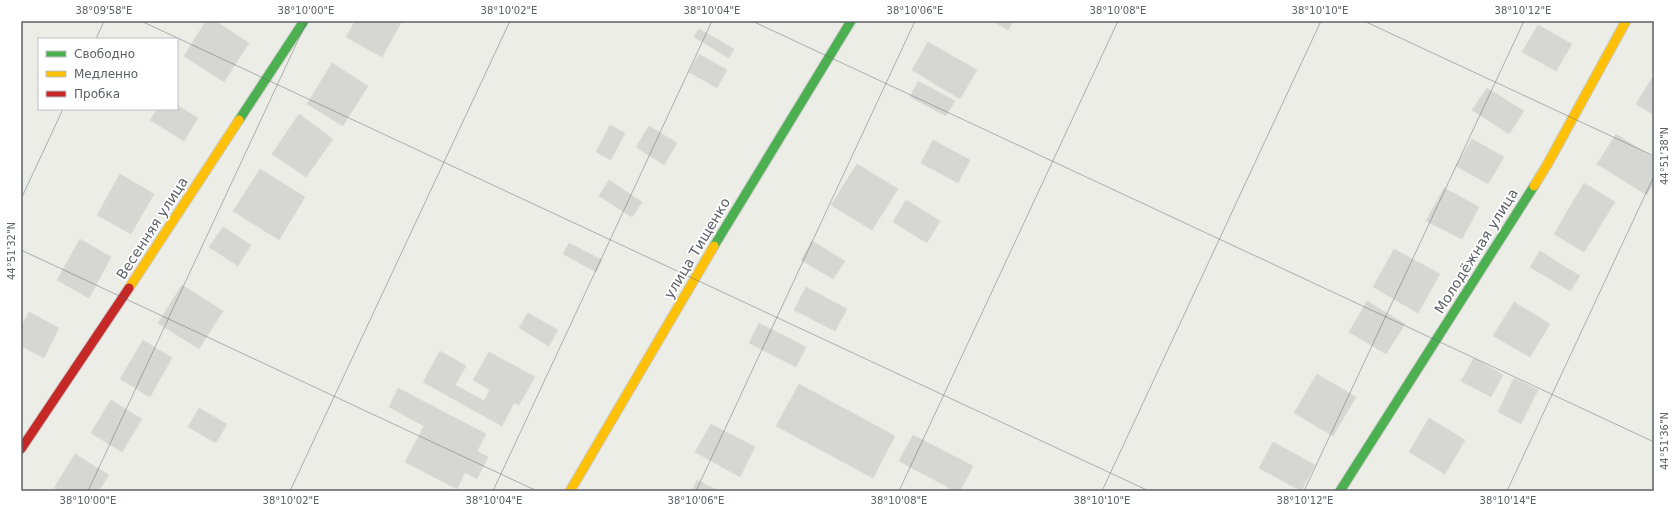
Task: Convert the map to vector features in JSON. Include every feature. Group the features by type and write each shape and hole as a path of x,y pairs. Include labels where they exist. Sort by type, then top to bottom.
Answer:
{"street":[{"name":"Весенняя улица","path":"21,449 109,319 304,21"},
{"name":"улица Тищенко","path":"570,491 703,263 852,21"},
{"name":"Молодёжная улица","path":"1340,491 1547,165 1626,21"}],"building":[{"path":"206,21 215,21 249,43 224,82 184,56"},
{"path":"355,21 402,21 382,57 346,37"},
{"path":"993,21 1013,21 1008,30"},
{"path":"1538,25 1572,44 1556,71 1522,52"},
{"path":"699,29 734,49 729,58 694,37"},
{"path":"928,42 977,70 960,99 912,70"},
{"path":"699,54 727,70 717,88 689,72"},
{"path":"332,63 368,86 343,126 307,104"},
{"path":"1652,78 1654,79 1654,115 1636,104"},
{"path":"918,81 955,101 946,116 910,97"},
{"path":"1487,88 1524,111 1509,134 1472,110"},
{"path":"178,106 198,118 184,141 150,120 156,110 178,110"},
{"path":"299,114 333,139 306,177 272,154"},
{"path":"610,125 625,133 611,160 596,152"},
{"path":"649,126 677,143 664,165 636,147"},
{"path":"1616,134 1654,158 1654,183 1647,195 1597,164"},
{"path":"1472,139 1504,157 1488,184 1456,166"},
{"path":"933,140 970,160 958,183 921,163"},
{"path":"857,164 898,189 872,230 831,205"},
{"path":"260,169 305,197 279,240 233,211"},
{"path":"120,174 154,194 131,234 97,215"},
{"path":"609,180 642,202 632,217 599,196"},
{"path":"1584,183 1615,202 1584,252 1554,234"},
{"path":"1444,188 1479,207 1462,239 1426,221"},
{"path":"906,200 940,221 927,243 893,222"},
{"path":"223,227 251,245 238,266 209,247"},
{"path":"80,239 111,257 89,298 57,280"},
{"path":"812,241 845,261 833,279 801,260"},
{"path":"569,243 602,260 596,272 563,254"},
{"path":"1394,249 1440,274 1418,313 1373,287"},
{"path":"1540,251 1580,276 1570,291 1530,267"},
{"path":"182,285 223,311 199,349 158,323"},
{"path":"806,287 847,309 835,331 794,310"},
{"path":"1367,301 1405,324 1386,354 1349,332"},
{"path":"1514,302 1550,324 1530,357 1493,336"},
{"path":"29,312 59,328 44,358 21,346 21,327"},
{"path":"528,313 558,330 549,346 519,328"},
{"path":"759,323 806,347 796,367 749,343"},
{"path":"143,340 172,358 150,397 120,379"},
{"path":"440,351 466,366 455,385 484,401 490,390 473,380 489,352 535,377 519,405 514,403 502,426 423,382"},
{"path":"1474,358 1503,375 1491,397 1461,381"},
{"path":"1317,374 1356,397 1333,436 1294,413"},
{"path":"1514,378 1538,390 1521,424 1498,412"},
{"path":"799,384 895,436 873,478 776,426"},
{"path":"398,388 486,434 477,451 488,457 477,479 465,472 457,489 405,462 424,426 389,407"},
{"path":"111,400 142,419 122,452 91,433"},
{"path":"199,408 227,424 216,443 188,427"},
{"path":"1429,418 1465,440 1445,474 1409,452"},
{"path":"711,424 755,447 740,477 695,452"},
{"path":"913,435 973,466 960,491 955,491 899,461"},
{"path":"1273,442 1315,465 1301,491 1259,468"},
{"path":"75,454 109,475 99,491 59,491 54,488"},
{"path":"697,480 719,491 692,491"}],"traffic: fast":[{"path":"239,120 304,21"},
{"path":"714,246 851,21"},
{"path":"1340,491 1534,186"}],"traffic: slow":[{"path":"1534,186 1626,21"},
{"path":"129,288 239,120"},
{"path":"570,491 714,246"}],"traffic: jam":[{"path":"21,449 129,288"}]}
